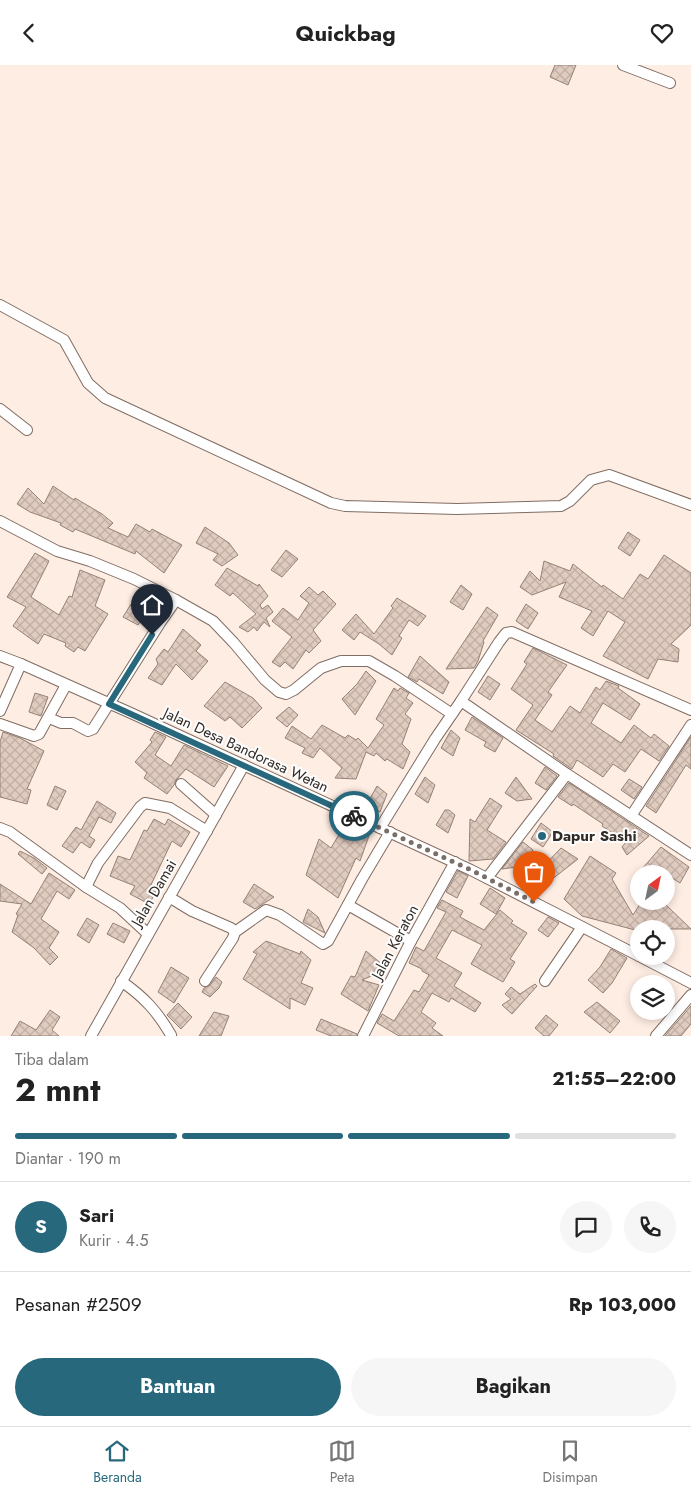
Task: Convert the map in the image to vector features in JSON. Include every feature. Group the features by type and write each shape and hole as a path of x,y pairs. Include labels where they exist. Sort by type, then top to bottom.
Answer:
{"street":[{"path":"624,65 670,83"},
{"path":"0,305 64,340 88,383 105,398 331,503 345,506 457,509 561,506 570,501 591,480 608,475 691,505"},
{"path":"0,409 27,431"},
{"path":"0,521 57,551 90,561 134,579 213,621 265,680 280,692 286,694 294,690 321,668 340,661 369,661 395,676 452,715"},
{"path":"49,718 61,723 73,723 88,731 94,729 176,600"},
{"path":"380,828 435,739 506,633 512,631 691,710"},
{"name":"Jalan Desa Bandorasa Wetan","path":"0,656 244,765 454,862 630,951"},
{"path":"0,711 21,664"},
{"path":"0,724 34,736 39,734 66,685"},
{"path":"461,701 567,774 691,855"},
{"path":"631,816 691,725"},
{"name":"Jalan Damai","path":"91,1036 244,765"},
{"path":"487,878 567,774"},
{"path":"181,784 216,815"},
{"path":"86,887 98,863 145,803 170,808 206,831"},
{"path":"0,828 120,908 148,934"},
{"path":"205,981 233,938 234,932 266,910 280,915 323,944 328,941 390,832"},
{"name":"Jalan Keraton","path":"363,1036 454,862"},
{"path":"169,897 192,911 231,928 234,932"},
{"path":"348,905 411,941"},
{"path":"545,981 582,927"},
{"name":"Jalan Desa Bandorasa Wetan","path":"656,965 691,983"},
{"path":"121,981 141,996 162,1020 171,1035"},
{"path":"656,1036 691,995"}],"building":[{"path":"555,65 576,65 568,85 550,77"},
{"path":"53,486 74,500 75,498 102,514 113,523 108,528 128,537 136,524 150,532 152,529 182,545 164,573 136,551 135,554 75,529 73,532 60,525 61,523 30,512 17,504 28,488 44,504"},
{"path":"205,527 229,543 238,555 222,566 213,560 218,554 196,543"},
{"path":"628,532 640,540 630,556 618,548"},
{"path":"286,550 298,559 282,577 271,570"},
{"path":"35,553 49,561 31,597 59,615 69,596 72,597 80,570 105,580 95,606 108,614 85,651 78,647 74,652 65,646 66,643 44,634 38,644 13,626 26,607 7,597"},
{"path":"664,555 691,573 691,625 671,644 679,649 678,662 658,659 648,679 603,656 625,622 608,611 593,636 581,628 592,611 559,597 566,582 532,595 520,587 530,571 540,581 544,561 570,571 573,564 602,587 603,585 623,599 640,574 648,579"},
{"path":"227,568 258,586 259,584 268,596 260,605 262,609 268,605 273,612 266,618 270,627 264,622 257,631 254,627 248,632 239,627 256,614 233,593 230,596 215,585"},
{"path":"461,585 472,594 463,610 450,602"},
{"path":"309,587 318,595 323,591 336,604 313,630 321,641 309,653 306,650 293,669 285,662 280,667 272,662 292,637 272,621 283,608 298,620 309,603 300,596"},
{"path":"397,598 426,616 418,626 409,620 399,636 402,638 392,655 360,632 354,640 342,630 356,614 374,634 393,608 391,606"},
{"path":"131,604 146,613 138,625 123,617"},
{"path":"526,604 538,613 528,629 516,621"},
{"path":"487,607 498,615 483,641 478,661 474,668 446,669"},
{"path":"183,629 201,645 196,651 208,661 192,680 176,664 162,685 148,678 158,664 156,659 164,649 168,652"},
{"path":"533,648 567,665 548,692 552,695 535,720 552,732 570,706 580,713 596,687 600,690 606,681 619,686 618,688 640,704 630,720 603,703 591,723 621,743 634,725 651,738 654,734 669,746 659,761 641,749 625,772 613,764 603,777 577,760 572,769 553,756 554,754 516,730 533,705 511,689 527,664 524,662"},
{"path":"420,656 449,682 443,694 419,679 417,682 408,677"},
{"path":"366,671 376,681 355,715 342,699 357,684"},
{"path":"488,676 500,684 490,700 478,692"},
{"path":"225,682 253,698 262,708 242,728 230,717 225,721 204,706"},
{"path":"394,688 398,691 400,688 409,693 406,698 413,703 405,714 411,719 402,744 410,752 403,769 387,759 385,761 376,753 374,756 366,752 356,779 335,778 342,768 320,748 313,758 302,753 305,748 285,738 292,726 311,739 322,725 345,738 348,735 356,740 358,738 368,748 384,725 376,719"},
{"path":"35,693 48,697 41,716 29,712"},
{"path":"289,707 298,715 287,727 276,718"},
{"path":"472,717 503,738 495,752 484,746 486,742 465,730"},
{"path":"451,730 460,738 453,756 441,748"},
{"path":"3,732 20,738 44,751 27,789 31,790 27,804 0,797 0,742"},
{"path":"155,732 166,737 155,755 171,766 184,745 228,766 214,787 186,769 167,794 144,778 147,773 135,762 152,742 150,740"},
{"path":"691,737 691,769 686,765 656,813 646,806"},
{"path":"545,767 557,776 546,790 535,783"},
{"path":"425,777 435,785 428,803 415,794"},
{"path":"516,777 532,799 517,801 505,793"},
{"path":"629,779 642,787 634,799 621,790"},
{"path":"569,783 649,836 627,855 622,847 626,842 573,804 572,806 558,797"},
{"path":"55,786 66,791 57,810 47,805"},
{"path":"377,786 387,794 380,812 367,804"},
{"path":"490,798 502,806 487,830 506,842 493,859 469,861 470,819 475,822"},
{"path":"97,801 116,813 111,823 99,817 89,836 95,840 90,848 81,842 73,853 62,846 76,827 81,830"},
{"path":"445,810 449,810 455,815 448,833 436,825"},
{"path":"154,819 165,825 168,819 190,832 181,847 172,841 149,889 156,892 149,904 130,894 135,886 110,876 118,856 130,860 144,830 147,831"},
{"path":"347,821 370,833 360,861 356,858 338,898 306,875 319,839 331,848"},
{"name":"Dapur Sashi","path":"541,823 553,832 543,847 531,839"},
{"path":"523,842 533,850 524,866 502,869"},
{"path":"661,847 689,867 680,883 675,880 675,865 645,865"},
{"path":"561,848 578,859 551,880 538,872"},
{"path":"20,851 34,858 47,868 42,874 18,854"},
{"path":"590,856 616,873 612,879 633,915 636,910 671,910 691,929 675,929 675,920 630,920 630,929 582,916 564,899"},
{"path":"458,871 468,876 457,898 446,892"},
{"path":"49,873 75,890 69,899 57,891 41,919 59,932 49,948 58,957 50,965 34,948 12,932 18,915 16,914 22,904 0,901 0,884 31,904"},
{"path":"254,884 274,897 255,909 243,902"},
{"path":"490,888 505,898 496,914 480,904"},
{"path":"442,900 463,911 460,917 484,930 500,910 513,921 511,923 527,933 510,959 515,962 503,982 471,964 482,945 452,930 436,958 462,973 454,986 481,1003 475,1012 451,998 449,1002 432,993 421,1012 436,1023 432,1028 443,1036 399,1036 377,1023 382,1014 394,1021 414,990 419,992 429,975 422,971 422,969 409,963 416,947 424,951 446,912 437,908"},
{"path":"308,909 318,917 325,933 303,922"},
{"path":"548,917 559,923 548,937 538,930"},
{"path":"87,918 99,925 89,943 77,935"},
{"path":"113,923 130,931 124,943 107,934"},
{"path":"266,941 300,954 301,951 311,960 301,983 313,988 305,1005 290,998 290,1009 243,979 257,954 253,952"},
{"path":"611,949 627,958 612,983 603,993 588,980 600,967"},
{"path":"366,951 388,969 362,980 379,985 368,1011 341,994 351,976 355,977"},
{"path":"171,967 189,978 174,1003 158,992"},
{"path":"216,977 222,982 210,997 202,992"},
{"path":"535,984 537,986 512,1014 502,1005 511,999 505,994 511,987 520,994"},
{"path":"597,1002 620,1021 610,1033 584,1012"},
{"path":"178,1003 192,1017 181,1029 167,1015"},
{"path":"691,1006 691,1024 681,1036 665,1036"},
{"path":"50,1010 60,1017 52,1030 59,1036 11,1036 20,1021 36,1030"},
{"path":"214,1012 229,1016 221,1036 199,1036"},
{"path":"546,1015 558,1025 549,1036 544,1036 535,1028"},
{"path":"321,1019 357,1034 356,1036 331,1036 316,1030"}],"way so far":[{"path":"354,816 471,870 534,902"}],"place":[{"name":"Dapur Sashi","path":"542,836"}],"route":[{"path":"152,635 109,704 354,816"}]}
